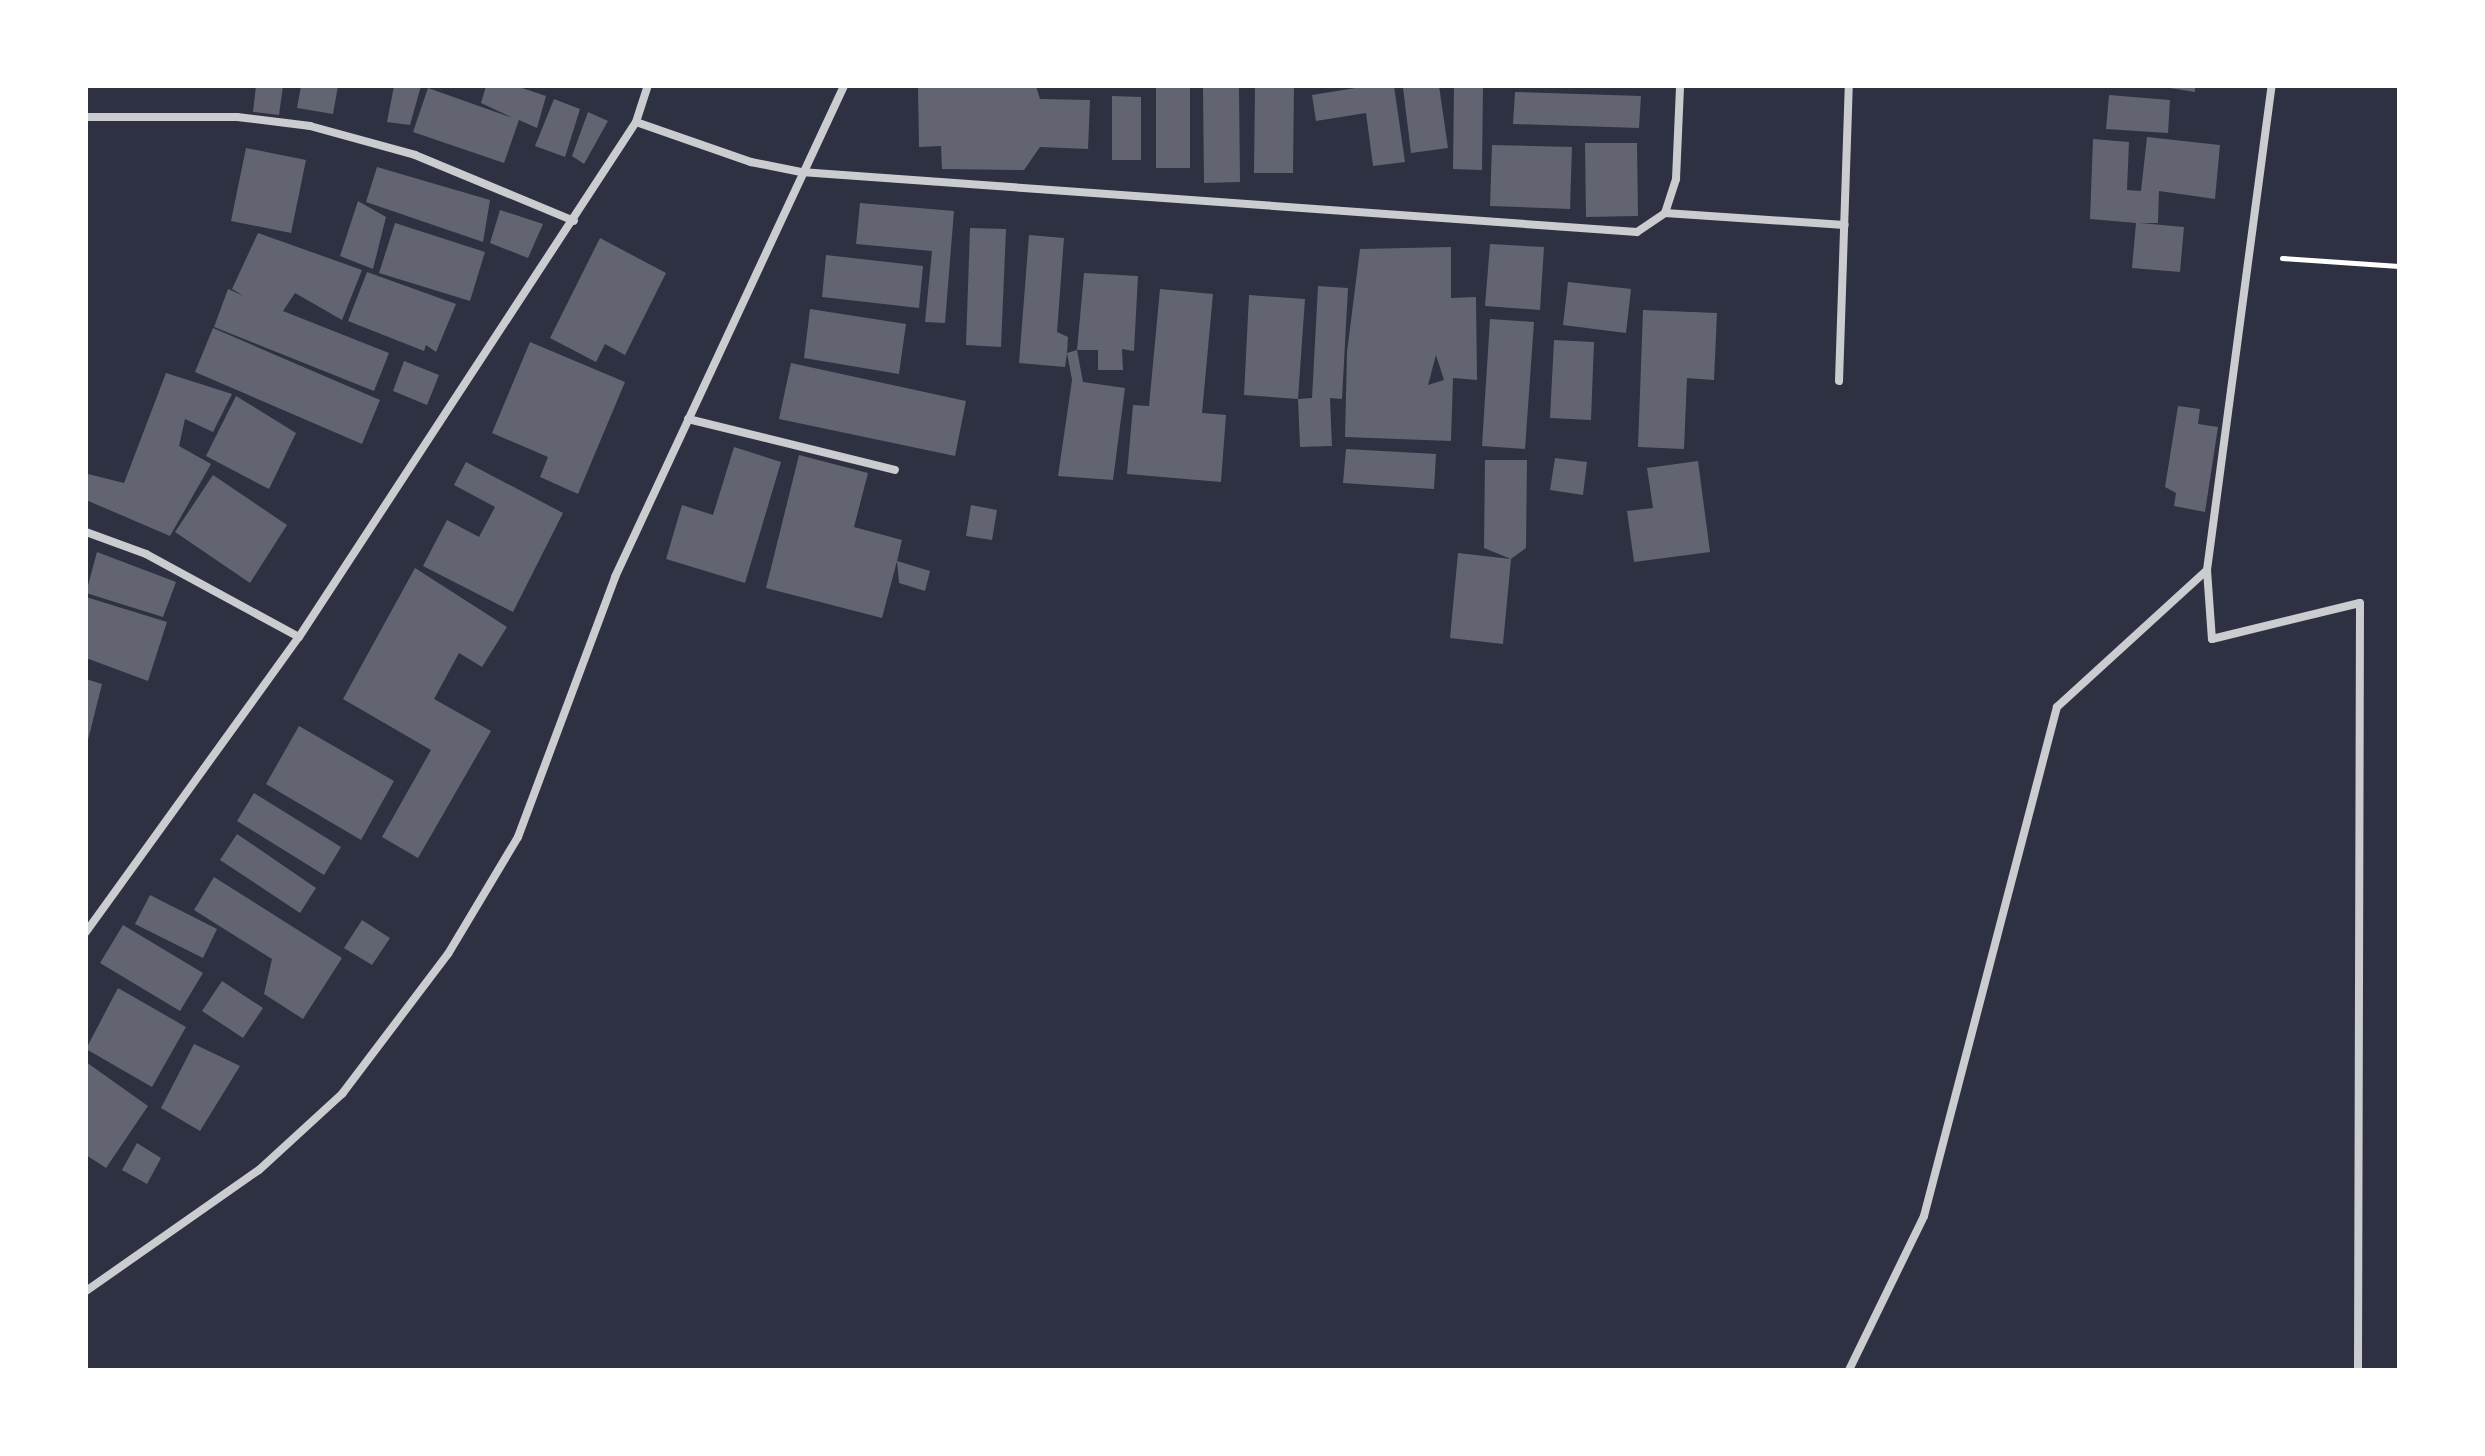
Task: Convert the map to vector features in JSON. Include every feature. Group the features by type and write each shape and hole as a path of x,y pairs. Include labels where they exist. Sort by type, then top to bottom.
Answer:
{"street":[{"path":"86,932 299,637 574,221 636,122 648,86"},
{"path":"86,1291 259,1170 342,1094 448,954 518,837 615,577 801,172 844,86"},
{"path":"636,122 751,162 801,172 1637,232 1665,213 1676,179 1680,86"},
{"path":"1839,381 1849,86"},
{"path":"2272,86 2207,570 2212,639 2360,603 2358,1370"},
{"path":"86,117 237,117 310,126 415,155 574,221"},
{"path":"1665,213 1845,225"},
{"path":"688,419 895,470"},
{"path":"86,532 146,554 299,637"},
{"path":"1849,1370 1924,1216 2057,707 2207,570"}],"path":[{"path":"2249,256 2399,266"}],"building":[{"path":"256,86 283,86 279,115 253,112"},
{"path":"301,86 338,86 333,114 297,108"},
{"path":"394,86 421,86 410,125 387,122"},
{"path":"486,86 516,86 546,96 537,128 519,120 504,163 413,132 428,88 513,118 481,103"},
{"path":"1036,86 1040,99 1090,100 1088,149 1040,147 1024,170 942,169 941,146 919,147 918,87"},
{"path":"1156,86 1190,86 1190,168 1156,168"},
{"path":"1203,86 1239,86 1240,182 1204,183"},
{"path":"1255,86 1294,86 1293,173 1254,173"},
{"path":"1368,86 1394,86 1405,162 1373,166 1366,113 1316,121 1312,95"},
{"path":"1439,86 1448,148 1411,153 1403,88"},
{"path":"1454,86 1483,86 1482,170 1453,169"},
{"path":"2157,86 2195,86 2195,92"},
{"path":"1515,92 1641,96 1639,128 1513,124"},
{"path":"2109,95 2170,100 2168,133 2106,129"},
{"path":"1112,96 1141,97 1141,160 1112,160"},
{"path":"554,99 580,109 565,157 535,146"},
{"path":"588,112 608,121 584,164 572,156"},
{"path":"2147,137 2220,145 2215,199 2159,191 2158,223 2140,223 2184,227 2180,272 2132,268 2136,223 2090,219 2093,139 2129,142 2127,190 2141,191"},
{"path":"1585,143 1637,143 1638,216 1586,217"},
{"path":"1492,145 1572,147 1570,209 1490,206"},
{"path":"246,148 306,160 291,233 231,221"},
{"path":"377,167 490,200 483,242 366,202"},
{"path":"358,201 386,217 373,269 340,256"},
{"path":"860,203 954,211 945,323 925,322 932,251 856,244"},
{"path":"500,210 543,224 528,258 490,243"},
{"path":"395,223 485,252 470,301 379,273"},
{"path":"970,228 1006,229 1001,347 966,345"},
{"path":"258,233 362,270 342,320 295,293 283,311 389,353 374,391 214,327 228,289 244,296 232,289"},
{"path":"1029,235 1064,238 1057,332 1068,337 1065,367 1019,363"},
{"path":"600,238 666,273 625,355 605,344 596,362 550,338"},
{"path":"1490,244 1544,247 1540,310 1485,306"},
{"path":"1451,247 1451,298 1476,297 1477,380 1453,378 1451,441 1345,437 1347,352 1360,249","holes":["1436,355 1444,380 1428,385"]},
{"path":"826,255 923,266 919,308 822,297"},
{"path":"367,272 456,304 436,352 426,345 424,351 348,321"},
{"path":"1084,273 1138,276 1134,351 1122,349 1123,370 1098,370 1098,350 1077,350"},
{"path":"1568,282 1631,289 1626,333 1563,325"},
{"path":"1318,286 1348,288 1342,399 1330,398 1332,446 1300,447 1298,399 1312,398"},
{"path":"1160,289 1213,294 1202,413 1226,415 1221,482 1127,474 1133,405 1149,406"},
{"path":"1249,295 1305,299 1298,399 1244,395"},
{"path":"810,309 906,324 899,374 804,358"},
{"path":"1643,310 1717,313 1714,380 1687,378 1684,449 1638,447"},
{"path":"1490,319 1534,322 1525,449 1482,446"},
{"path":"213,328 380,400 362,444 195,372"},
{"path":"1554,340 1594,342 1591,420 1550,418"},
{"path":"530,342 625,382 578,494 540,477 548,457 492,433"},
{"path":"1077,350 1083,382 1125,388 1113,480 1058,476 1072,380 1067,353"},
{"path":"404,361 439,375 427,405 393,391"},
{"path":"791,363 966,401 955,456 779,419"},
{"path":"166,373 232,394 213,432 185,419 179,446 211,464 170,536 86,500 88,474 124,483"},
{"path":"236,396 296,433 269,489 206,456"},
{"path":"2178,406 2200,409 2198,424 2218,427 2205,512 2174,506 2176,493 2165,487"},
{"path":"734,447 781,462 745,583 666,559 682,505 713,515"},
{"path":"1346,449 1436,454 1434,489 1343,483"},
{"path":"799,455 868,473 854,527 902,540 882,618 766,588"},
{"path":"1555,458 1587,462 1583,495 1550,490"},
{"path":"1485,460 1527,460 1526,548 1511,559 1484,548"},
{"path":"1698,461 1710,552 1634,562 1627,511 1653,508 1647,468"},
{"path":"466,462 563,513 513,612 423,566 447,520 479,537 495,507 454,485"},
{"path":"213,475 287,525 250,583 175,532"},
{"path":"971,505 997,510 992,540 966,536"},
{"path":"97,552 176,582 163,617 86,593"},
{"path":"1458,553 1511,559 1503,644 1450,638"},
{"path":"897,561 930,571 925,591 899,583"},
{"path":"415,568 507,627 482,667 459,653 434,699 491,731 418,858 382,837 431,750 343,699"},
{"path":"86,597 167,622 148,681 86,658"},
{"path":"86,679 102,684 87,744 86,744"},
{"path":"299,726 394,781 361,840 266,784"},
{"path":"254,793 341,847 324,875 237,821"},
{"path":"237,834 316,888 300,913 220,860"},
{"path":"214,877 342,958 303,1019 264,994 272,959 194,910"},
{"path":"150,895 217,929 203,958 135,924"},
{"path":"362,920 390,938 372,965 344,948"},
{"path":"123,925 203,973 180,1011 100,963"},
{"path":"222,981 263,1008 243,1038 202,1011"},
{"path":"118,988 186,1027 152,1087 86,1049"},
{"path":"194,1044 240,1066 200,1131 161,1108"},
{"path":"86,1062 148,1106 106,1168 86,1155"},
{"path":"137,1143 161,1158 147,1184 122,1170"}]}
